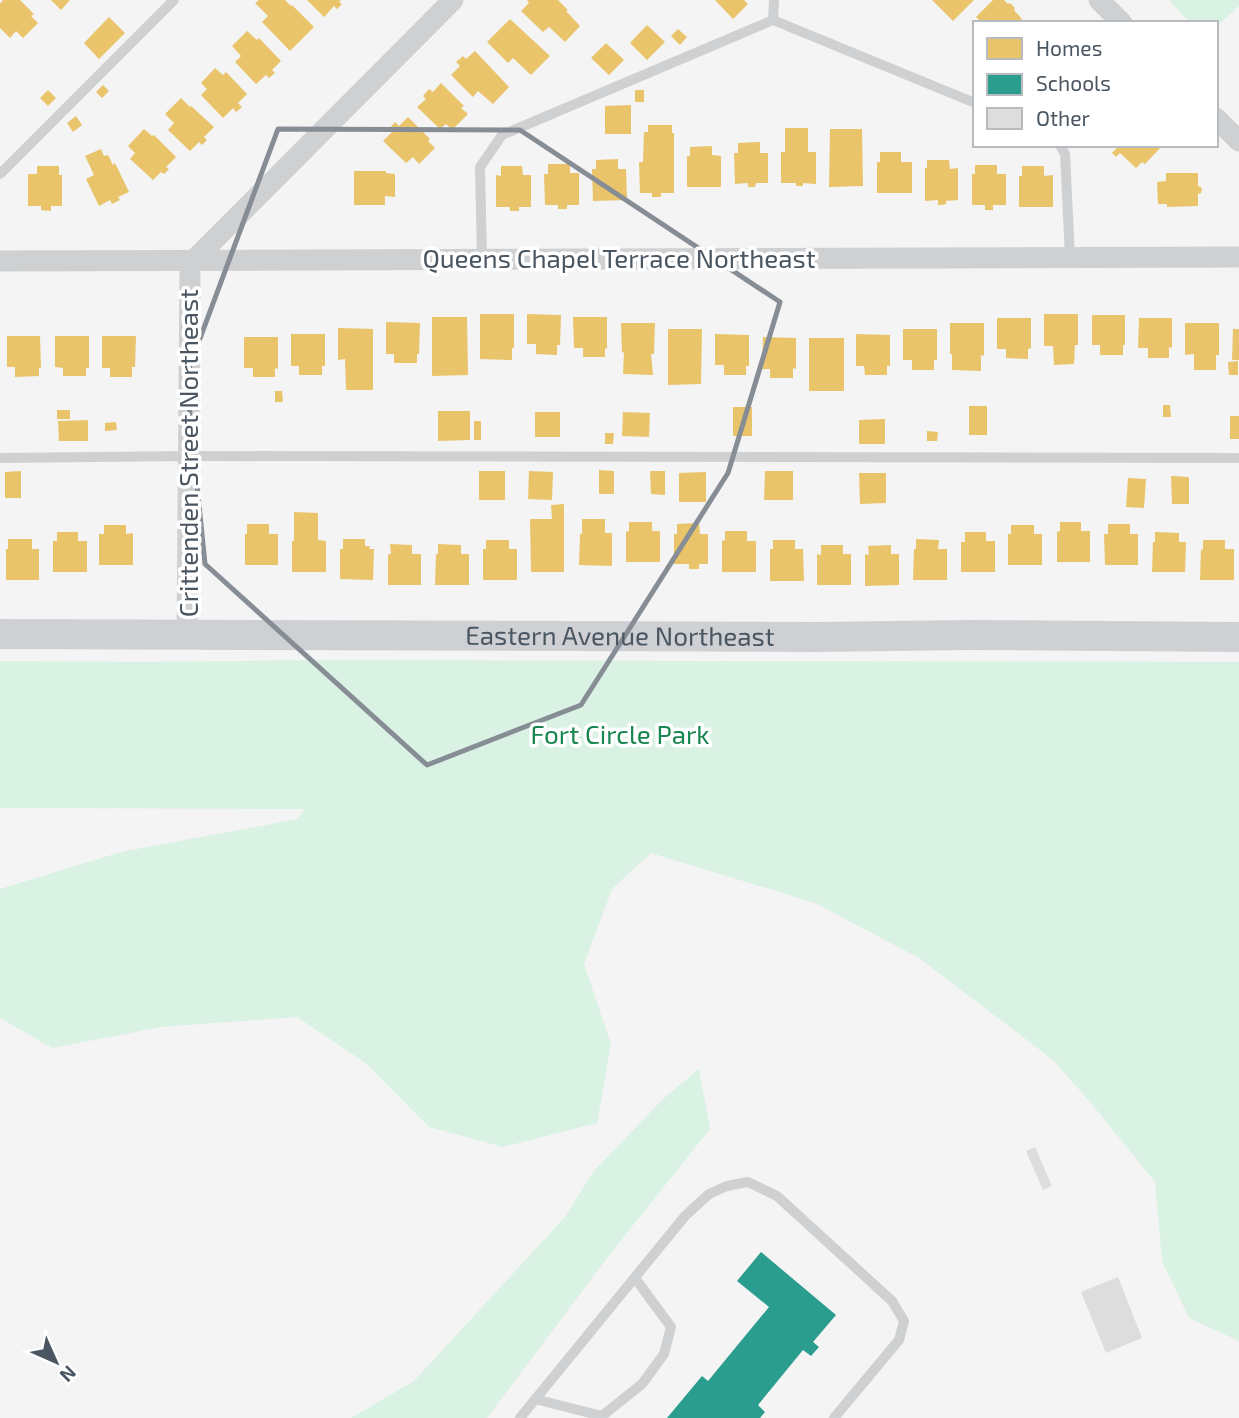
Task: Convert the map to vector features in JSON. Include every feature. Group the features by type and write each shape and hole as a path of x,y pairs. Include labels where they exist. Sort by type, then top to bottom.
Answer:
{"street":[{"name":"Crittenden Street Northeast","path":"187,636 190,268 194,260 453,0"},
{"path":"1099,0 1120,21"},
{"path":"1218,120 1239,141"},
{"name":"Queens Chapel Terrace Northeast","path":"0,261 1239,257"},
{"name":"Eastern Avenue Northeast","path":"0,634 1239,637"}],"lane":[{"path":"0,174 174,0"},
{"path":"774,0 774,20"},
{"path":"482,259 480,167 502,135 774,20 973,102"},
{"path":"1061,147 1065,154 1070,257"},
{"path":"0,457 1239,458"},
{"path":"520,1418 685,1216 709,1194 727,1186 748,1182 777,1196 892,1301 904,1321 899,1340 835,1418"},
{"path":"536,1399 602,1416 642,1384 664,1354 671,1327 635,1278"}],"highlighted area":[{"path":"278,129 520,130 780,302 728,473 581,705 427,765 205,564 186,376"}],"green space":[{"path":"1169,0 1239,0 1239,6 1218,25 1218,21 1188,21"},
{"name":"Fort Circle Park","path":"0,661 1239,662 1239,1341 1189,1318 1162,1261 1155,1182 1053,1060 919,958 815,903 651,853 612,889 584,964 611,1044 597,1123 503,1147 429,1127 367,1064 297,1017 161,1027 52,1048 0,1018 0,889 121,852 298,819 304,809 0,808"},
{"path":"699,1069 710,1129 607,1258 487,1418 351,1418 414,1381 565,1217 593,1172 664,1098"}],"building: Homes":[{"path":"3,0 20,0 34,14 31,16 38,23 23,38 16,31 10,38 0,28 0,4"},
{"path":"51,0 70,0 61,10"},
{"path":"259,0 285,0 314,27 290,51 262,22 268,16 255,3"},
{"path":"307,0 341,0 339,2 342,4 337,9 334,6 324,17"},
{"path":"527,0 558,0 580,26 565,42 549,27 543,32 521,11 529,3"},
{"path":"715,0 744,0 748,4 733,19"},
{"path":"932,0 974,0 953,21"},
{"path":"993,0 1004,0 1015,8 1022,19 980,21 976,17"},
{"path":"109,17 125,33 99,59 84,43"},
{"path":"510,19 550,56 531,75 513,58 508,63 487,42"},
{"path":"647,25 665,42 647,60 630,43"},
{"path":"678,29 687,37 680,45 671,36"},
{"path":"247,31 257,40 259,38 281,61 272,70 275,73 269,78 266,75 256,84 235,62 241,56 232,46"},
{"path":"606,43 624,60 609,75 591,58"},
{"path":"475,51 509,87 493,104 478,91 473,97 451,75 460,66 456,62 463,56 466,59"},
{"path":"215,68 223,75 226,72 247,94 238,103 242,107 236,112 233,108 223,118 201,95 207,89 201,83"},
{"path":"441,83 464,106 461,108 468,114 452,130 446,124 440,129 417,107 426,99 423,96 429,89 433,92"},
{"path":"103,85 109,91 102,98 96,92"},
{"path":"48,90 56,98 48,106 40,98"},
{"path":"635,90 644,90 644,102 635,102"},
{"path":"181,98 214,127 204,137 207,140 202,145 199,142 190,151 168,130 174,123 165,114"},
{"path":"631,105 631,134 605,134 605,106"},
{"path":"76,116 82,125 73,132 67,123"},
{"path":"408,117 430,139 428,141 435,148 419,164 413,157 406,163 383,141 392,132 389,129 395,122 399,126"},
{"path":"648,125 672,125 674,133 674,193 661,193 661,197 652,197 652,193 640,193 639,162 643,162 644,132 648,132"},
{"path":"785,128 808,128 808,152 816,152 816,184 803,183 803,186 796,186 796,183 781,183 781,152 785,152"},
{"path":"144,129 176,157 166,167 169,169 164,174 161,172 153,180 130,159 135,153 128,146"},
{"path":"830,129 862,129 863,186 829,187"},
{"path":"760,142 760,153 768,153 768,183 756,183 755,187 748,187 748,183 735,184 734,153 738,153 738,143"},
{"path":"712,146 712,155 721,156 721,187 687,187 687,156 690,156 690,147"},
{"path":"1118,147 1161,147 1145,164 1142,162 1136,168 1120,153 1116,157 1112,153"},
{"path":"101,149 113,165 115,163 129,192 118,197 120,200 112,204 110,200 99,206 86,179 94,175 85,156"},
{"path":"880,152 901,152 901,162 912,162 912,193 877,193 877,162 880,162"},
{"path":"618,159 618,169 626,169 627,200 593,201 592,169 596,169 596,160"},
{"path":"927,160 949,160 950,169 958,168 958,200 946,201 946,204 942,205 938,205 938,200 925,201"},
{"path":"548,164 570,164 570,173 579,173 579,205 567,205 567,209 558,209 558,205 545,205 544,174 548,174"},
{"path":"975,165 997,165 997,174 1006,174 1006,205 993,205 993,210 985,210 985,205 972,205 972,174 975,174"},
{"path":"37,166 59,166 59,175 62,175 62,206 51,206 51,211 41,210 41,206 28,206 28,174 37,174"},
{"path":"501,166 522,166 523,175 531,175 531,207 519,207 519,211 510,211 510,207 496,207 496,175 501,176"},
{"path":"1022,166 1044,166 1044,176 1053,175 1053,207 1019,207 1019,176 1022,176"},
{"path":"354,171 386,171 395,174 395,197 385,196 385,205 354,205"},
{"path":"1166,173 1198,173 1198,186 1202,190 1198,194 1198,206 1167,207 1167,204 1158,204 1157,182 1166,181"},
{"path":"480,314 514,314 512,360 480,359"},
{"path":"527,314 561,315 557,355 536,354 536,344 527,344"},
{"path":"1044,314 1078,314 1078,345 1075,345 1074,364 1054,365 1053,346 1044,346"},
{"path":"1092,315 1125,315 1123,355 1100,355 1100,345 1092,345"},
{"path":"432,317 467,317 468,375 432,376"},
{"path":"573,317 607,317 605,357 583,357 583,348 574,348"},
{"path":"997,318 1031,318 1031,348 1028,349 1028,359 1006,358 1006,349 997,349"},
{"path":"1139,318 1172,318 1172,348 1169,347 1169,358 1148,358 1148,348 1138,348"},
{"path":"386,322 420,323 417,363 394,363 394,354 386,354"},
{"path":"621,323 655,323 654,354 651,354 653,375 623,374"},
{"path":"950,323 984,323 981,371 952,370"},
{"path":"1185,323 1219,323 1216,370 1194,370 1194,354 1185,355"},
{"path":"338,328 373,329 373,390 346,390 345,359 338,360"},
{"path":"668,329 702,329 701,384 668,385"},
{"path":"903,329 937,329 937,360 934,360 934,370 912,370 912,360 903,360"},
{"path":"1233,329 1239,329 1239,360 1232,360"},
{"path":"291,334 325,334 325,366 322,366 322,375 299,375 299,366 291,366"},
{"path":"715,334 749,335 749,366 746,366 746,375 724,375 724,365 715,365"},
{"path":"856,334 890,335 890,366 887,366 887,375 865,375 864,366 856,366"},
{"path":"7,336 40,336 39,376 15,377 15,367 7,367"},
{"path":"55,336 89,336 89,368 86,368 86,376 63,376 63,368 55,367"},
{"path":"102,336 136,336 132,377 110,377 110,368 102,368"},
{"path":"244,337 278,337 278,369 275,368 275,377 253,377 253,368 244,368"},
{"path":"763,337 796,338 796,369 793,368 793,378 770,378 770,369 762,369"},
{"path":"809,338 844,338 844,391 809,391"},
{"path":"1238,361 1238,375 1229,375 1228,362"},
{"path":"275,391 282,391 283,402 275,402"},
{"path":"1163,405 1170,405 1171,417 1163,417"},
{"path":"969,406 987,406 987,435 969,435"},
{"path":"733,407 752,407 752,436 733,436"},
{"path":"57,410 70,410 70,419 57,419"},
{"path":"438,411 470,411 470,440 438,441"},
{"path":"535,412 560,412 560,437 535,437"},
{"path":"623,412 650,413 649,437 622,436"},
{"path":"1230,416 1239,416 1239,439 1230,439"},
{"path":"885,419 885,444 859,444 859,420"},
{"path":"88,420 88,441 59,441 58,421"},
{"path":"474,421 481,421 481,440 474,440"},
{"path":"116,422 117,430 105,431 105,423"},
{"path":"927,431 938,432 937,441 927,441"},
{"path":"605,433 614,433 613,444 605,444"},
{"path":"599,470 614,471 614,494 599,494"},
{"path":"21,471 21,498 5,498 5,472"},
{"path":"479,471 505,471 505,500 479,500"},
{"path":"529,471 553,472 552,500 528,499"},
{"path":"650,471 665,471 665,495 651,494"},
{"path":"765,471 793,471 793,500 764,500"},
{"path":"706,472 706,502 679,502 679,473"},
{"path":"859,473 886,473 886,503 860,504"},
{"path":"1171,476 1189,477 1189,504 1172,504"},
{"path":"1128,478 1146,479 1144,508 1126,507"},
{"path":"564,504 564,572 531,572 530,519 552,519 551,505"},
{"path":"294,512 318,513 318,540 326,541 326,572 292,572"},
{"path":"582,519 605,519 605,533 612,533 612,566 579,565"},
{"path":"629,522 652,522 652,531 660,531 660,562 626,562 626,532 629,531"},
{"path":"1060,522 1081,522 1081,531 1090,531 1090,562 1057,562 1057,532 1060,531"},
{"path":"699,523 700,534 708,534 708,564 699,564 699,569 689,569 689,564 674,564 674,534 677,534 677,524"},
{"path":"247,524 269,524 269,534 278,534 278,565 245,565"},
{"path":"1108,524 1130,524 1130,534 1138,534 1138,565 1105,565 1104,534 1108,534"},
{"path":"104,525 126,525 126,534 133,533 133,565 99,565 99,534 104,534"},
{"path":"1011,525 1034,525 1034,534 1042,534 1042,565 1008,565 1008,534 1011,534"},
{"path":"725,531 747,531 747,541 756,541 756,572 722,572 722,541 725,540"},
{"path":"57,532 78,532 78,541 87,541 87,572 53,572 53,541 57,541"},
{"path":"965,532 986,532 986,541 995,541 995,572 961,572 961,542 965,542"},
{"path":"1155,532 1179,533 1179,542 1186,542 1185,572 1152,572"},
{"path":"8,539 32,539 32,549 39,549 39,580 6,580"},
{"path":"343,539 365,539 365,546 374,549 373,580 340,579 340,549 343,549"},
{"path":"916,539 939,540 938,549 947,549 947,580 913,580"},
{"path":"486,540 509,540 509,549 517,549 517,580 483,580 483,549 486,549"},
{"path":"773,540 795,540 795,549 803,549 804,581 770,581 770,549 773,549"},
{"path":"1203,540 1225,540 1225,549 1234,549 1234,580 1200,580"},
{"path":"390,544 412,545 412,554 421,554 421,585 388,585"},
{"path":"438,544 461,545 461,554 469,554 469,585 435,585"},
{"path":"821,545 843,545 843,554 851,554 851,585 817,585 817,554 821,555"},
{"path":"891,545 891,554 899,554 899,585 865,586 865,554 869,555 868,546"}],"building: Schools":[{"path":"761,1252 836,1315 813,1342 819,1347 811,1356 803,1350 758,1405 765,1412 760,1418 667,1418 702,1376 708,1381 769,1307 737,1281"}],"building: Other":[{"path":"1035,1147 1052,1186 1043,1190 1026,1151"},
{"path":"1118,1277 1142,1338 1106,1353 1081,1292"}]}
